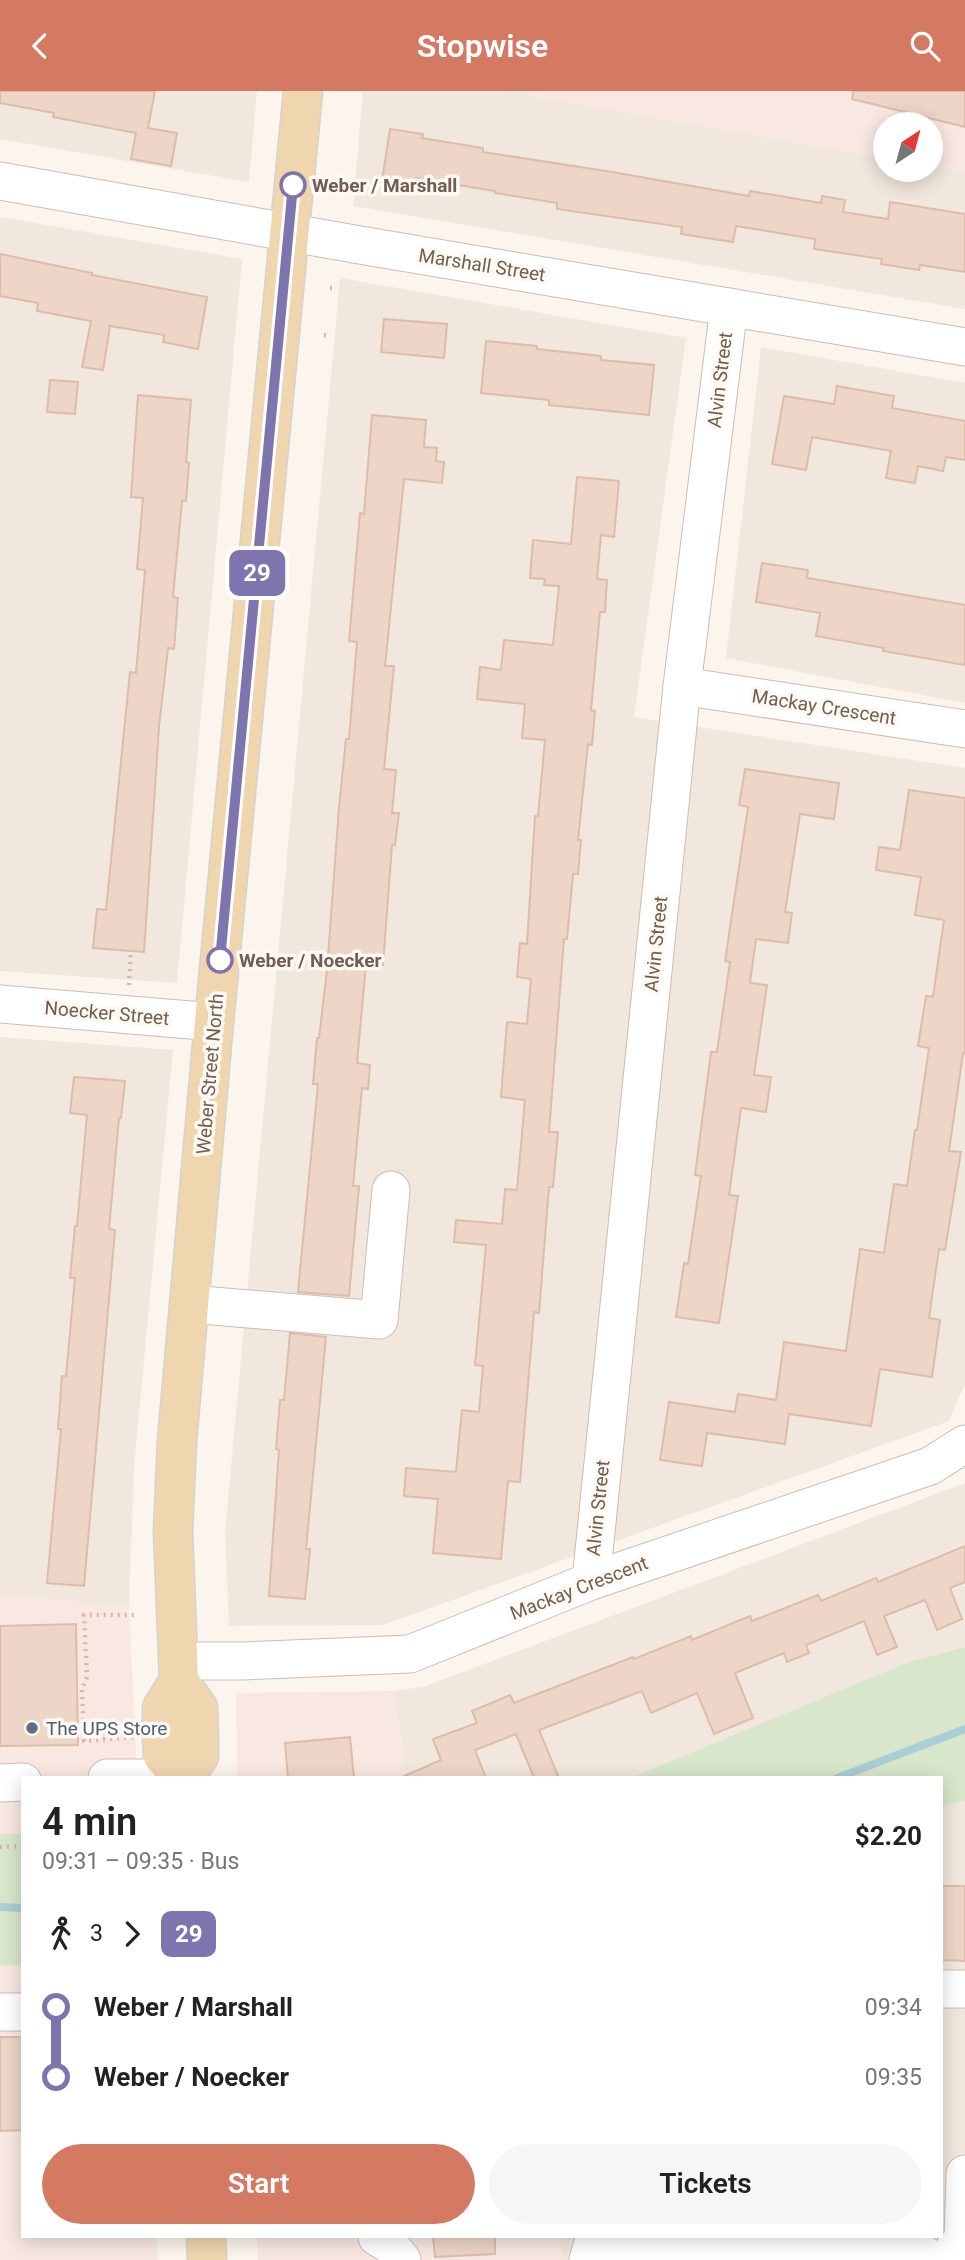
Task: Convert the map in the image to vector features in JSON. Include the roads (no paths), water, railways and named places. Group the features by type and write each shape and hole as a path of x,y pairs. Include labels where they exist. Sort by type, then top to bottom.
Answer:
{"main road":[{"name":"Weber Street North","path":"179,1671 173,1532 177,1441 303,91"},
{"path":"179,1671 198,1708 200,1739 199,1756 184,1776"},
{"path":"206,2238 207,2260"}],"street":[{"name":"Marshall Street","path":"0,181 965,347"},
{"name":"Alvin Street","path":"591,1581 682,685 729,307"},
{"name":"Mackay Crescent","path":"682,685 965,729"},
{"name":"Noecker Street","path":"0,1005 214,1023"},
{"path":"190,1304 379,1320 391,1190"},
{"name":"Mackay Crescent","path":"179,1671 233,1662 410,1654 591,1581 930,1466 965,1444"},
{"path":"0,1783 21,1782"},
{"path":"943,1989 965,1989"},
{"path":"0,2012 21,2012"},
{"path":"589,2260 592,2246 926,2251 963,2239 965,2173"},
{"path":"379,2238 389,2244 402,2260"}],"waterway":[{"path":"842,1776 965,1729"},
{"path":"0,1907 21,1908"}],"place":[{"name":"Weber / Marshall","path":"293,185"},
{"name":"Weber / Noecker","path":"220,960"},
{"name":"The UPS Store","path":"32,1728"}]}
